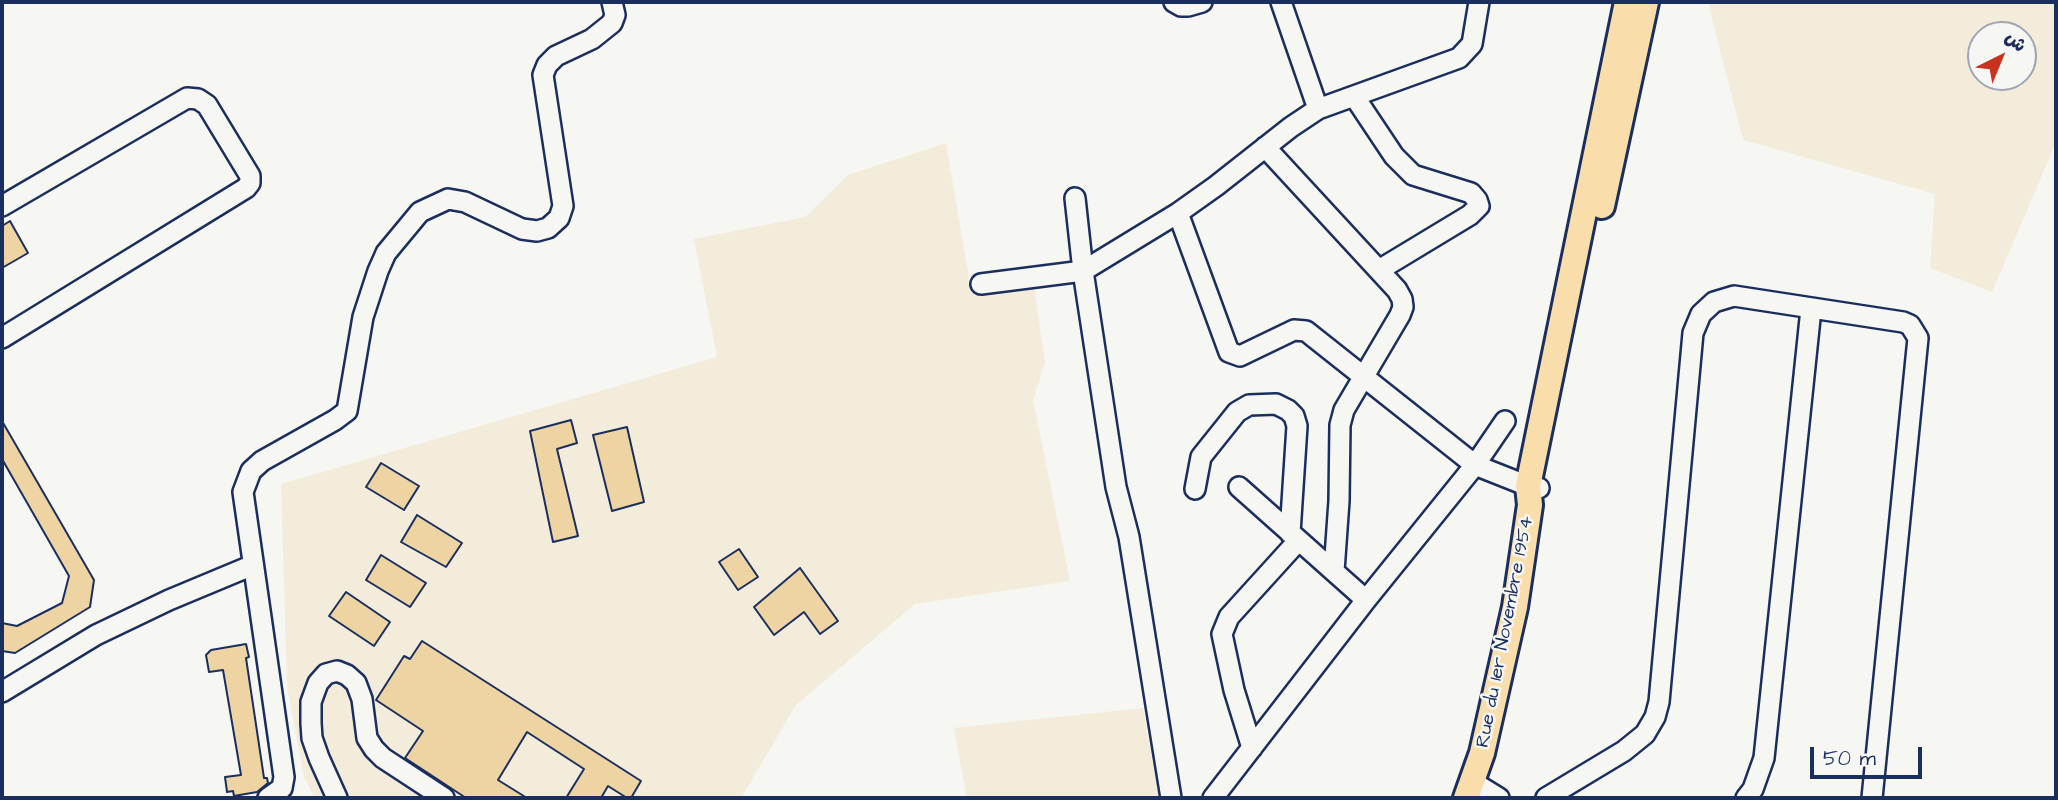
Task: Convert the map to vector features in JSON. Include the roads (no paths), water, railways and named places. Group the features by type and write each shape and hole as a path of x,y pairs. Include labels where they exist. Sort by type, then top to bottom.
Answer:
{"main road":[{"path":"1533,493 1627,2"},
{"path":"1533,493 1646,2"},
{"name":"Rue du 1er Novembre 1954","path":"1469,790 1487,734 1509,634 1533,493"}],"street":[{"path":"268,798 282,788 284,777 243,492 251,471 262,461 347,411 363,317 378,271 386,253 420,212 448,199 465,202 522,229 537,231 548,228 559,218 563,206 543,75 547,65 556,56 592,39 612,23 615,15 612,2"},
{"path":"1174,2 1188,6 1202,2"},
{"path":"1281,2 1318,109"},
{"path":"981,284 1083,271 1178,213 1318,109 1459,58 1472,44 1479,2"},
{"path":"1354,96 1394,156 1413,175 1471,193 1479,206 1470,215 1379,270"},
{"path":"2,206 187,98 198,99 207,105 250,176 250,183 246,188 2,338"},
{"path":"1265,147 1379,270 1402,299 1403,307 1344,410 1340,425 1339,501 1334,571"},
{"path":"1075,198 1083,271 1116,487 1129,537 1171,798"},
{"path":"1178,213 1228,352 1240,355 1300,329 1306,331 1475,465 1533,493"},
{"path":"1546,798 1624,751 1645,734 1655,717 1693,333 1702,314 1714,302 1734,296 1903,322 1910,325 1918,338 1872,798"},
{"path":"1746,798 1753,789 1764,758 1811,309"},
{"path":"1195,489 1201,457 1237,412 1249,405 1276,404 1294,416 1297,426 1294,537 1229,617 1222,634 1252,748"},
{"path":"1213,798 1366,600 1475,465 1505,421"},
{"path":"1239,487 1366,600"},
{"path":"2,692 96,635 169,600 253,565"},
{"path":"337,798 316,748 311,723 311,702 318,682 326,674 337,671 356,683 362,699 368,738 374,749 383,758 444,798"},
{"path":"1469,790 1499,798"}]}
